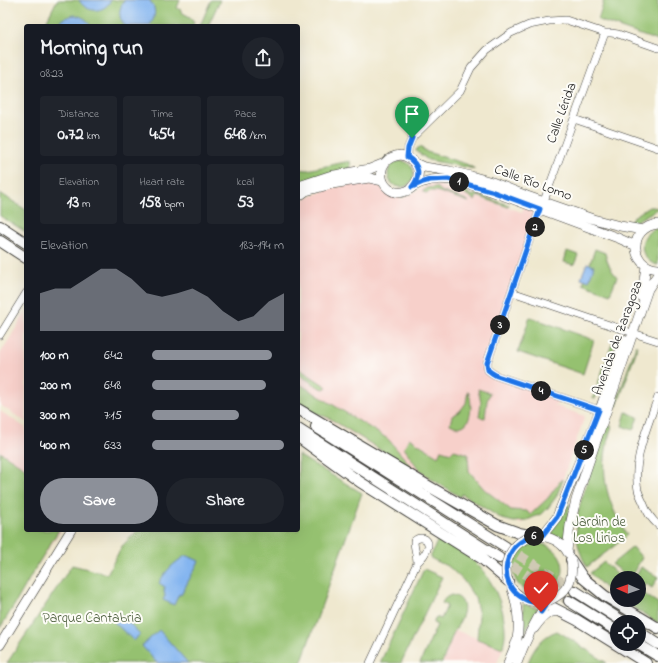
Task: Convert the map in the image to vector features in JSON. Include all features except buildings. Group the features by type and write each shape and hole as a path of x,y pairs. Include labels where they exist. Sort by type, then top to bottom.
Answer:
{"highway":[{"path":"0,226 24,242"},
{"path":"0,241 24,257"},
{"path":"300,410 497,525 519,533 538,536"},
{"path":"300,417 506,547"},
{"path":"300,430 499,558"},
{"path":"300,438 360,482 482,558 510,585"},
{"path":"569,556 584,578 605,596 657,627"},
{"path":"576,591 613,615"},
{"path":"569,601 610,627"},
{"path":"545,603 577,620 646,663"},
{"path":"646,636 658,644"},
{"path":"646,649 658,656"}],"main road":[{"path":"300,186 329,176 370,169 385,163 390,158 401,155 411,160 417,168 418,178 408,191 400,193 390,189 383,181 382,171 385,163"},
{"name":"Calle Río Lomo","path":"411,160 424,167 471,176 510,194 542,205 620,226 643,230"},
{"path":"300,196 306,191 332,184 369,178 383,181"},
{"name":"Calle Río Lomo","path":"412,187 430,180 448,179 510,194"},
{"name":"Calle Río Lomo","path":"542,205 636,246"},
{"path":"658,224 647,227 636,240 637,254 640,260 646,266 653,269 658,269"},
{"name":"Avenida de Zaragoza","path":"569,556 570,525 576,500 630,332 643,287 646,266"},
{"name":"Avenida de Zaragoza","path":"538,536 557,517 630,332 648,289 658,274"},
{"path":"0,645 70,532"},
{"path":"508,663 516,639 518,622 516,601 510,585 506,572 510,552 525,539 538,536 556,541 569,556 572,569 571,577 568,586 556,598 545,603 526,600 518,596 510,585"},
{"path":"517,663 526,640 545,603"}],"street":[{"path":"411,160 408,148 412,138 460,91 471,68 487,50 511,33 529,25 549,21 566,20 605,33 618,34 658,48"},
{"name":"Calle Lérida","path":"599,410 497,376 488,370 487,363 542,205 605,33"},
{"path":"574,119 658,148"},
{"path":"512,292 658,341"},
{"path":"0,334 24,296"},
{"path":"658,397 638,457 636,474 638,491 647,512 658,524"},
{"path":"370,663 417,563"},
{"path":"526,640 545,617 552,613 557,612 577,620"}],"shaded area":[{"path":"371,181 380,185 386,194 402,199 430,184 439,185 522,212 524,206 533,210 536,224 488,370 559,397 557,405 553,405 585,416 556,497 543,513 519,524 518,522 502,519 452,489 413,471 300,402 300,201 326,190 354,183"},
{"path":"24,315 24,421 0,405 0,354"},
{"path":"0,411 24,427 24,532 60,532 0,622"},
{"path":"455,630 503,648 497,663 443,663"}],"green space":[{"path":"57,0 180,0 177,8 190,17 194,23 47,24 46,22"},
{"path":"211,0 220,0 209,24 201,24"},
{"path":"604,0 658,0 658,41 598,20"},
{"path":"419,147 427,152 466,164 475,169 428,160 416,151"},
{"path":"350,161 351,168 300,183 300,169 307,170"},
{"path":"401,161 411,164 414,174 411,184 401,187 391,184 388,174 391,164"},
{"path":"436,187 443,192 469,202 436,191 426,193 423,192 428,188"},
{"path":"451,189 468,192 468,194 474,196 475,194 509,205 508,207 477,196 475,201 469,196"},
{"path":"0,193 24,209 24,231 0,216"},
{"path":"649,207 658,209 630,223 633,217"},
{"path":"658,228 658,265 646,258 643,253 642,246 646,235"},
{"path":"595,249 605,253 612,271 617,277 610,294 583,284"},
{"path":"567,251 578,255 574,265 564,262"},
{"path":"530,317 594,340 583,374 518,352"},
{"path":"614,338 617,339 595,399 593,398"},
{"path":"636,346 638,346 617,406 615,406"},
{"path":"300,369 327,387 324,389 300,375"},
{"path":"300,384 388,439 415,471 413,472 329,418 310,411 300,405"},
{"path":"478,389 490,393 487,401 485,418 479,417 481,403"},
{"path":"468,391 471,410 466,424 460,427 450,424 452,416 460,411 466,403"},
{"path":"626,412 638,417 633,430 622,426"},
{"name":"Jardin de Los Lirios","path":"607,424 612,426 605,456 608,495 619,521 627,535 587,567 578,545 576,530 578,514"},
{"path":"409,438 438,456 441,450 451,453 454,450 468,454 469,471 484,489 511,510 527,511 530,515 548,498 561,480 563,480 556,497 543,513 525,521 514,522 502,519 462,494 460,497 427,476 418,468 404,448"},
{"path":"0,452 24,468 24,532 58,532 0,628"},
{"name":"Parque Cantabria","path":"300,456 362,493 301,663 7,663 72,565 107,574 122,546 136,532 300,532"},
{"path":"567,504 570,505 564,541 550,533 561,517"},
{"path":"438,539 457,549 476,563 484,572 496,591 505,624 503,648 477,639 479,615 475,598 463,580 449,567 430,558"},
{"path":"533,544 543,544 556,551 563,564 563,574 556,587 543,594 533,594 524,590 517,583 513,574 513,564 517,555 524,548"},
{"path":"633,547 642,558 634,571 621,571 612,564"},
{"path":"604,562 614,571 610,571 610,592 604,587 590,573"},
{"path":"641,567 658,577 652,588 646,584 646,571 639,571"},
{"path":"424,569 442,577 401,663 380,663"},
{"path":"451,595 462,601 464,608 442,663 420,663 437,625 433,623 436,617 441,619 447,606 442,603 445,598"},
{"path":"646,595 658,603 658,623 633,607 646,607"},
{"path":"523,604 538,608 524,633"},
{"path":"557,631 607,663 528,663 539,644 547,636"}],"water":[{"path":"79,0 111,0 104,8 95,10 86,7"},
{"path":"125,0 149,0 152,3 155,13 153,20 150,24 124,24 120,16 120,10"},
{"path":"75,15 80,17 90,24 59,24 65,18"},
{"path":"587,263 594,266 589,281 581,278"},
{"path":"185,556 199,561 174,605 163,600 165,596 165,587 159,583 170,568"},
{"path":"121,615 140,634 134,641 114,622"},
{"path":"159,630 188,663 157,663 142,646"}],"tunnel":[{"path":"506,547 574,590"},
{"path":"499,558 569,601"}],"route":[{"path":"412,138 409,144 407,157 415,163 418,173 416,183 412,187 430,180 448,179 491,191 540,209 487,363 488,370 497,376 599,410 596,421 557,517 542,536 534,536 525,539 517,545 510,552 507,562 506,572 508,581 518,596 535,602 548,601 541,612"}]}
